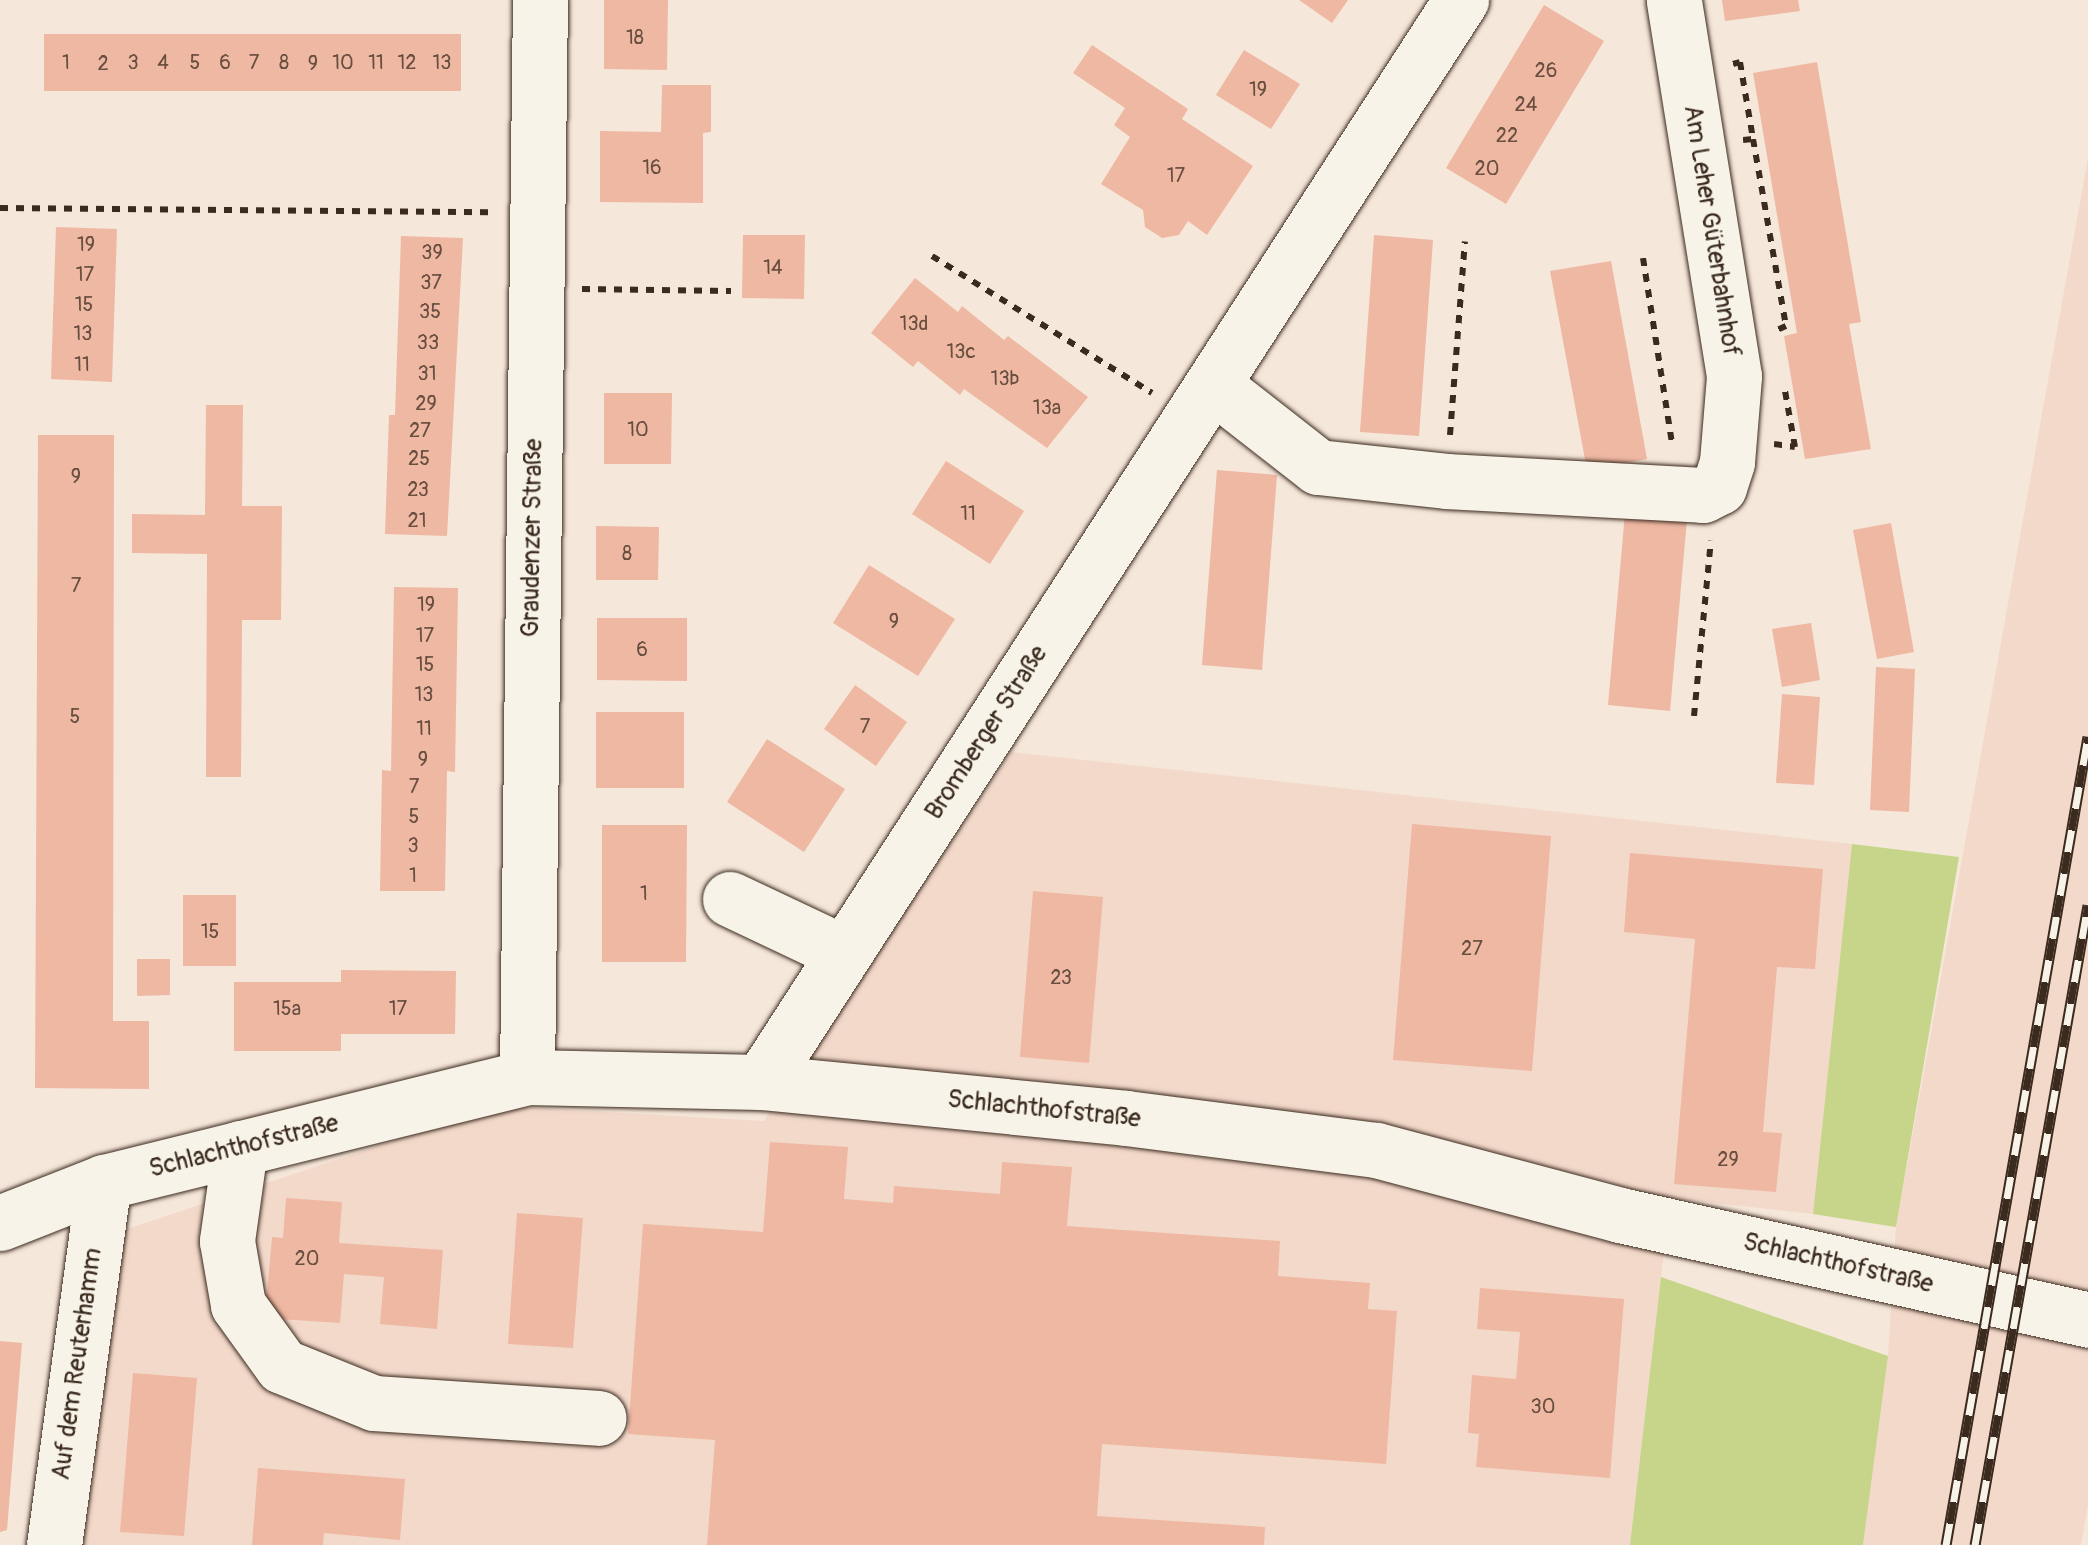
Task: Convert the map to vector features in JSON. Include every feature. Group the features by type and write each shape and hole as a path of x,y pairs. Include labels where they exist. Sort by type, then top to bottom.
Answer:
{"street":[{"name":"Graudenzer Straße","path":"527,1077 540,0"},
{"name":"Bromberger Straße","path":"761,1082 1461,0"},
{"name":"Am Leher Güterbahnhof","path":"1674,0 1734,376 1703,484"},
{"path":"1202,401 1318,467 1446,481 1703,484"},
{"path":"730,899 844,953"},
{"name":"Schlachthofstraße","path":"0,1223 104,1182 527,1077 761,1082 1126,1118 1376,1150 1620,1215 2088,1320"},
{"path":"240,1148 227,1241 238,1305 282,1366 374,1403 599,1418"},
{"name":"Auf dem Reuterhamm","path":"54,1545 104,1182"}],"path":[{"path":"0,208 537,212"},
{"path":"1446,481 1465,242"},
{"path":"932,256 1202,401"},
{"path":"1643,258 1703,484 1711,536 1694,716"},
{"path":"536,288 731,291"}],"shaded area":[{"path":"2088,158 2088,1505 2081,1545 1863,1545 1888,1356 1896,1227"},
{"path":"1012,752 1852,844 1813,1214 1670,1198 1630,1545 77,1545 121,1231 499,1106 764,1121"}],"green space":[{"path":"1852,844 1959,857 1896,1227 1813,1214"},
{"path":"1661,1277 1888,1356 1863,1545 1630,1545"}],"building":[{"path":"604,0 668,0 667,70 604,69"},
{"path":"1299,0 1348,0 1332,23"},
{"path":"1722,0 1798,0 1800,11 1725,21"},
{"path":"1544,5 1604,41 1506,204 1446,168"},
{"path":"44,34 461,34 461,91 44,91"},
{"path":"1092,45 1188,109 1182,119 1253,166 1207,235 1188,221 1179,235 1162,238 1145,227 1143,210 1101,184 1130,137 1114,125 1125,108 1073,73"},
{"path":"1244,50 1300,84 1271,129 1216,95"},
{"path":"1817,62 1861,322 1849,324 1871,449 1805,459 1784,336 1797,333 1753,73"},
{"path":"662,85 711,85 711,132 703,133 703,203 600,202 600,131 661,132"},
{"path":"56,227 117,229 112,382 51,379"},
{"path":"743,235 805,235 804,299 742,298"},
{"path":"1374,235 1433,240 1419,436 1360,432"},
{"path":"401,236 463,238 447,536 385,534 389,415 395,415"},
{"path":"1611,261 1647,459 1587,470 1550,271"},
{"path":"915,278 958,312 962,306 1004,340 1008,336 1088,397 1047,448 964,389 960,395 918,361 913,367 871,333"},
{"path":"604,393 672,393 671,464 604,464"},
{"path":"206,405 243,405 242,506 282,506 281,620 242,620 241,777 206,777 207,554 132,553 132,514 205,515"},
{"path":"38,435 114,435 113,1021 149,1021 149,1089 35,1088"},
{"path":"946,461 1024,511 990,564 912,514"},
{"path":"1217,470 1277,475 1262,670 1202,665"},
{"path":"1625,513 1687,519 1670,711 1608,705"},
{"path":"1891,523 1914,652 1877,659 1853,530"},
{"path":"596,526 659,527 658,580 596,580"},
{"path":"869,565 955,619 918,676 833,623"},
{"path":"394,587 458,588 455,772 447,771 445,891 380,891 382,770 391,771"},
{"path":"597,618 687,618 687,681 597,680"},
{"path":"1811,623 1820,680 1782,687 1772,629"},
{"path":"1876,667 1915,669 1909,812 1870,810"},
{"path":"855,685 907,722 876,766 824,729"},
{"path":"1782,694 1820,697 1814,785 1776,783"},
{"path":"596,712 684,712 684,788 596,788"},
{"path":"767,739 845,789 804,852 727,802"},
{"path":"1412,824 1551,836 1532,1071 1393,1060"},
{"path":"602,825 687,825 686,962 602,962"},
{"path":"1630,853 1823,869 1815,969 1777,967 1763,1132 1782,1133 1776,1192 1674,1184 1695,939 1624,932"},
{"path":"1033,891 1103,897 1089,1063 1020,1057"},
{"path":"183,895 236,895 236,966 183,966"},
{"path":"137,959 170,959 170,995 137,996"},
{"path":"341,970 456,971 455,1034 341,1034 341,1051 234,1051 234,982 341,982"},
{"path":"770,1142 848,1147 844,1199 893,1203 894,1186 1000,1194 1002,1162 1072,1167 1067,1226 1280,1241 1278,1276 1370,1283 1368,1309 1397,1311 1386,1464 1102,1444 1097,1516 1265,1527 1264,1545 707,1545 715,1440 628,1434 643,1224 763,1232"},
{"path":"286,1198 342,1202 339,1243 443,1250 437,1329 380,1324 384,1277 344,1274 340,1323 265,1318 272,1237 283,1238"},
{"path":"517,1213 583,1218 573,1348 508,1344"},
{"path":"1480,1288 1624,1299 1610,1478 1476,1467 1479,1434 1468,1433 1472,1375 1516,1379 1520,1332 1477,1329"},
{"path":"0,1341 22,1343 7,1530 0,1532"},
{"path":"133,1373 197,1378 184,1536 120,1532"},
{"path":"258,1468 405,1479 400,1540 324,1533 323,1545 252,1545"}],"railway":[{"path":"1946,1545 2088,736"},
{"path":"1975,1545 2088,905"}]}
